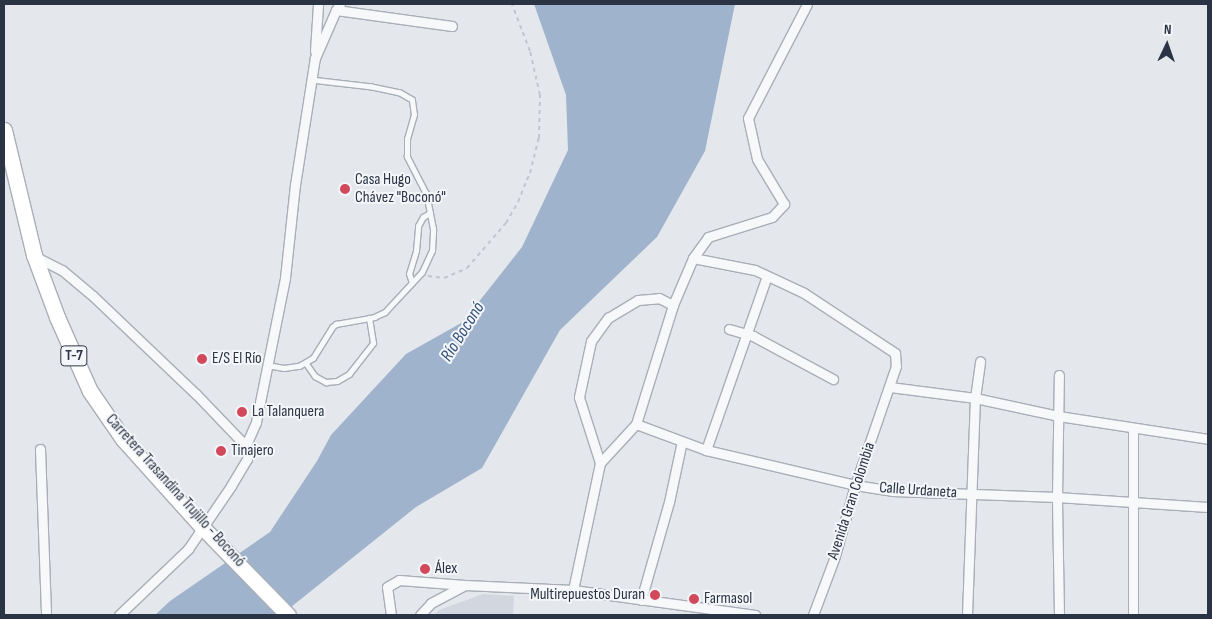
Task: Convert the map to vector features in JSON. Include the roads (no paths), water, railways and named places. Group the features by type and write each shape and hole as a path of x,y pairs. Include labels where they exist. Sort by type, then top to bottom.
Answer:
{"main road":[{"name":"Carretera Trasandina Trujillo - Boconó","path":"4,130 8,170 34,256 64,333 90,391 124,439 204,529 288,615"}],"street":[{"path":"119,615 188,550 204,529 247,459 245,447 256,422 284,278 291,213 315,58 318,4"},
{"path":"600,463 636,424 673,305 693,258 708,237 772,217 784,204 756,159 748,118 807,4"},
{"path":"315,58 338,7 452,26"},
{"path":"34,256 62,270 93,296 196,394 245,447"},
{"path":"693,258 755,270 768,276 706,450"},
{"name":"Avenida Gran Colombia","path":"768,276 804,293 895,354 896,366 890,387 855,486 834,559 813,615"},
{"path":"574,590 600,463 579,397 591,341 608,318 638,300 659,298 673,305"},
{"path":"729,329 747,334 833,379"},
{"path":"968,615 974,398 980,361"},
{"path":"1059,376 1057,497 1059,615"},
{"path":"890,387 974,398 1058,416 1208,439"},
{"name":"Calle Urdaneta","path":"636,424 706,450 855,486 892,491 1057,497 1208,508"},
{"path":"1133,428 1131,502 1133,615"},
{"path":"641,600 669,502 682,441"},
{"path":"40,449 46,615"},
{"path":"391,615 387,587 399,580 574,590 755,615"},
{"path":"420,615 431,603 465,585"}],"lane":[{"path":"267,365 292,368 306,363 313,358 332,327 346,320 369,318 385,312 422,272 432,251 434,229 423,186 412,170 407,157 407,139 414,115 412,100 400,93 372,87 311,80"},
{"path":"412,283 409,274 416,250 418,226 423,217 430,213"},
{"path":"306,363 315,376 326,382 337,381 349,374 373,343 369,318"}],"water":[{"name":"Río Boconó","path":"534,4 735,4 705,151 657,237 560,330 482,468 416,507 281,615 155,615 170,601 270,532 317,461 331,435 406,354 463,322 522,247 568,150 566,95"}],"place":[{"name":"Casa Hugo Chávez \"Boconó\"","path":"345,189"},
{"name":"E/S El Río","path":"202,359"},
{"name":"La Talanquera","path":"242,412"},
{"name":"Tinajero","path":"221,451"},
{"name":"Álex","path":"425,569"},
{"name":"Multirepuestos Duran","path":"655,595"},
{"name":"Farmasol","path":"694,599"}]}
